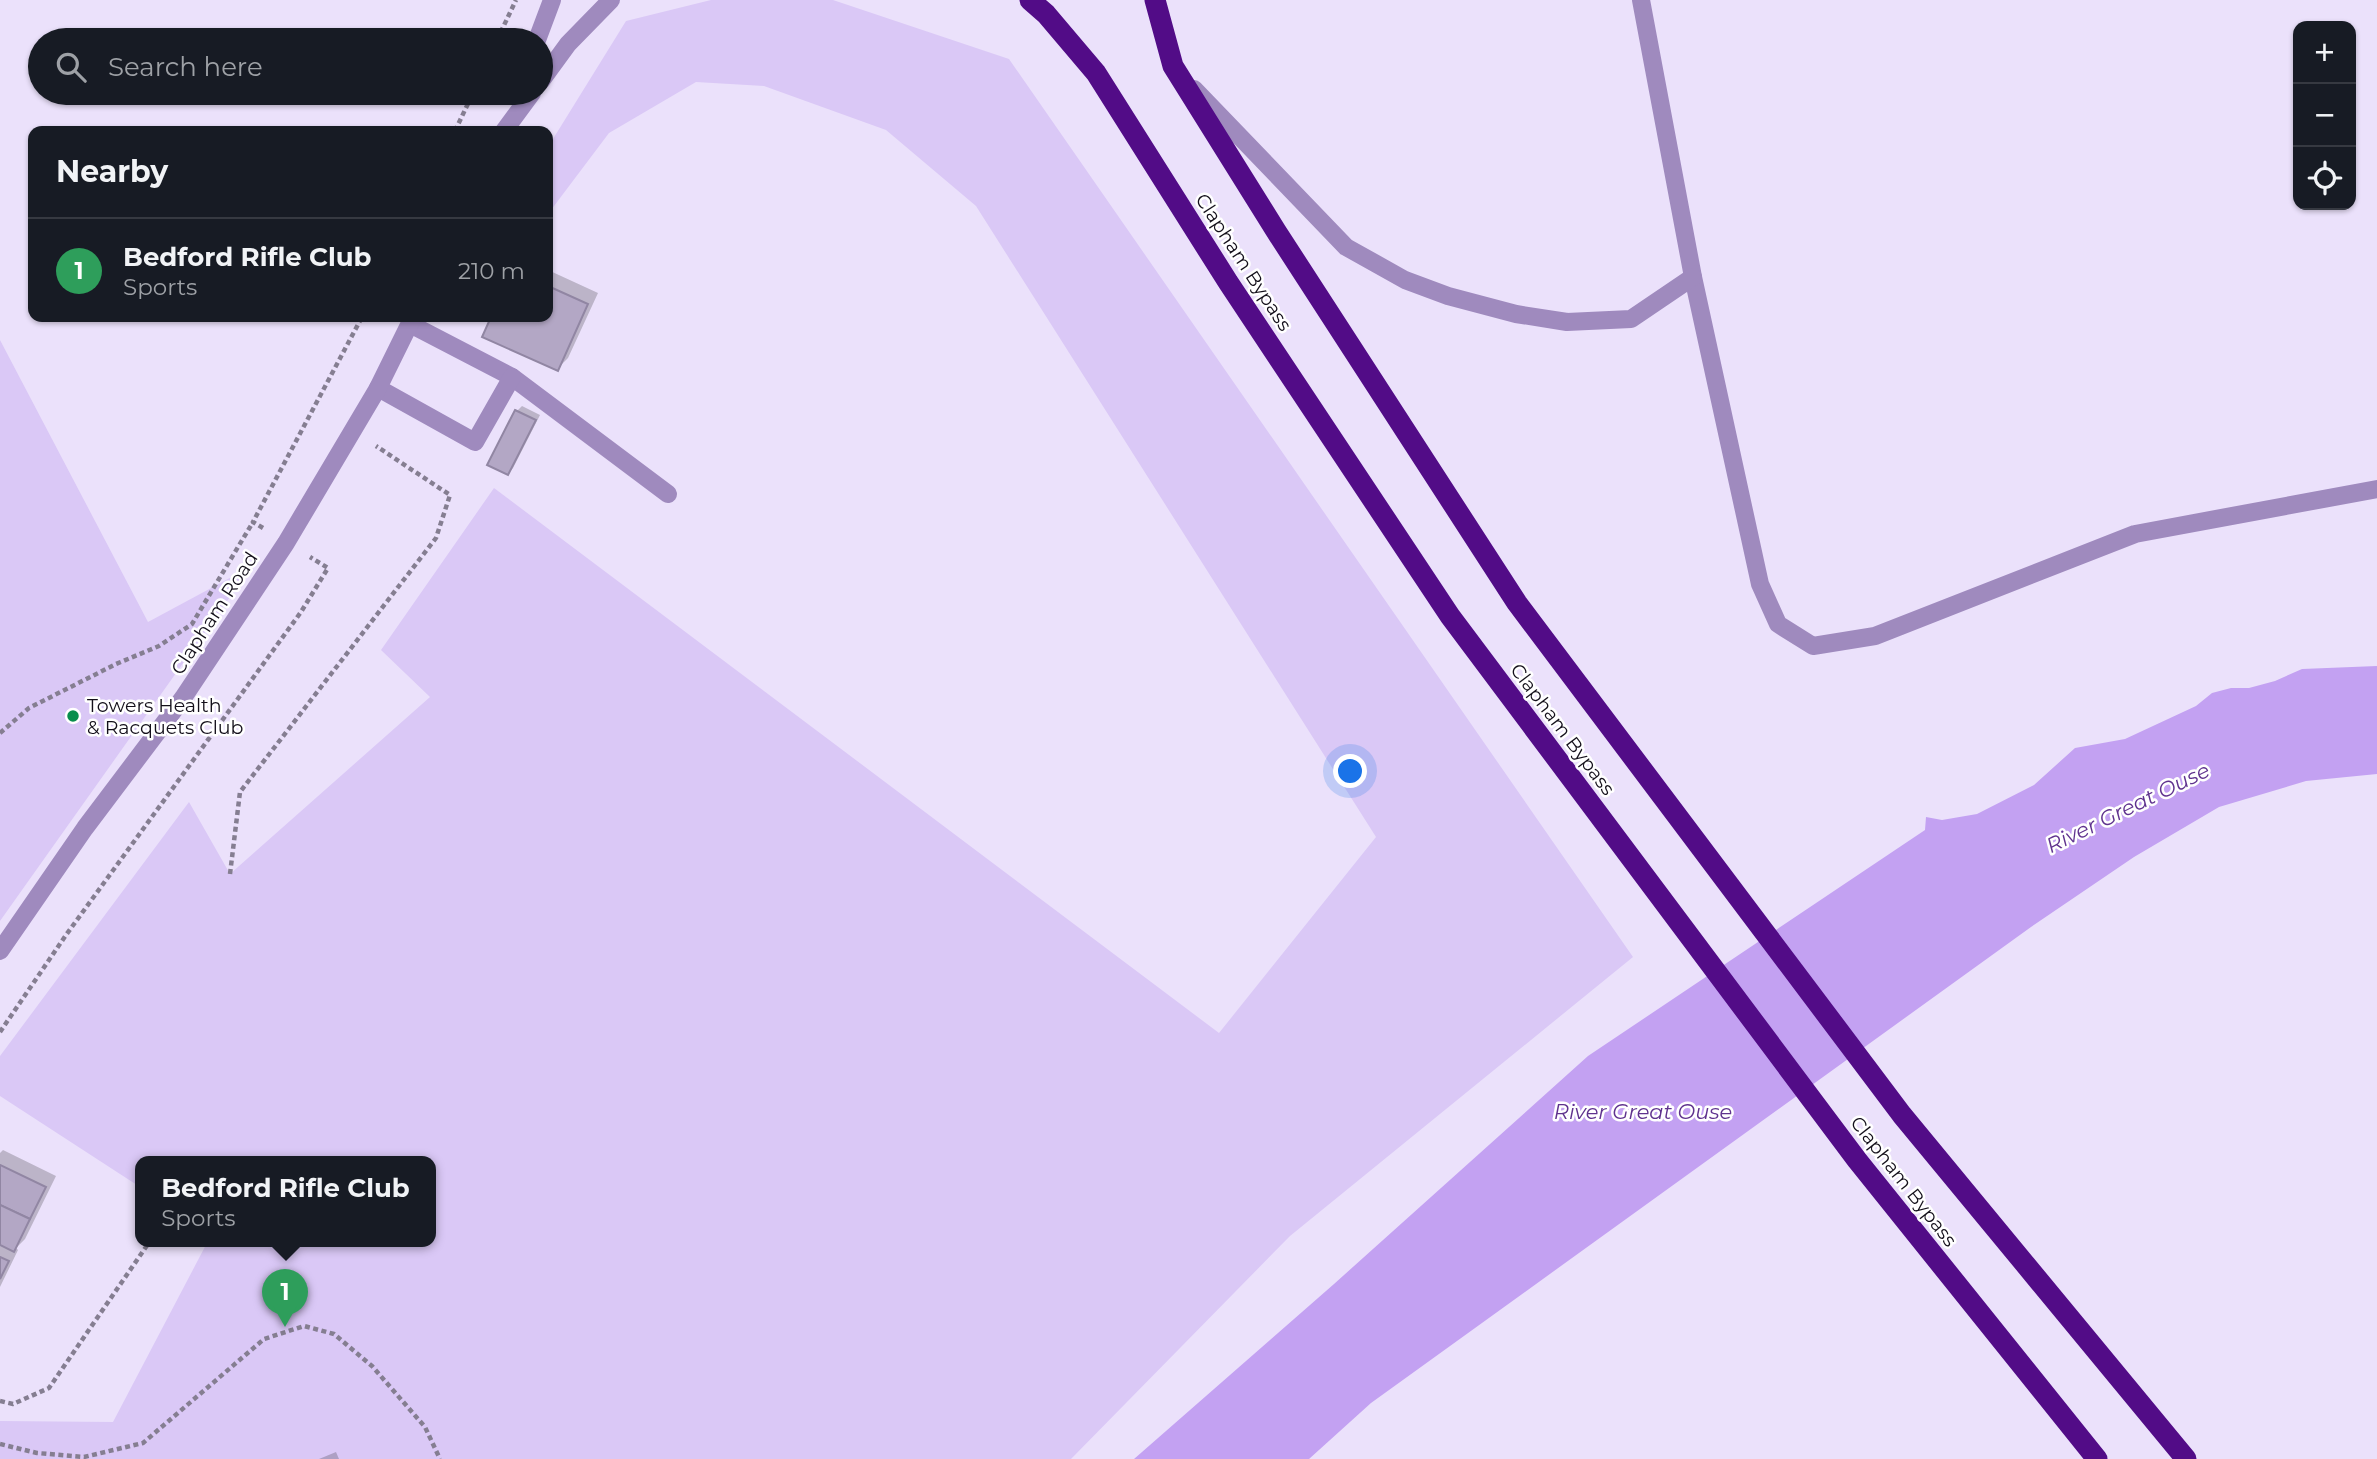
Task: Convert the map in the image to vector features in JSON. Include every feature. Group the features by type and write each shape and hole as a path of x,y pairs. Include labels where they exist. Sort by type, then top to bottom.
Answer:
{"highway":[{"name":"Clapham Bypass","path":"1030,0 1046,14 1096,73 1228,282 1450,616 1857,1160 2097,1459"},
{"name":"Clapham Bypass","path":"1155,0 1173,66 1269,220 1517,603 1902,1115 2186,1459"}],"street":[{"path":"542,28 552,0"},
{"path":"553,65 568,44 611,0"},
{"path":"1641,0 1693,277 1760,584 1778,624 1814,646 1875,636 2135,534 2377,489"},
{"path":"1173,66 1346,247 1405,280 1448,296 1516,314 1567,322 1631,318 1693,277"},
{"path":"504,126 512,105"},
{"path":"506,126 523,105"},
{"name":"Clapham Road","path":"0,951 85,828 183,698 286,542 378,388 411,322"},
{"path":"414,322 512,377 668,494"},
{"path":"378,388 475,442 512,377"}],"path":[{"path":"503,28 516,0"},
{"path":"457,126 467,105"},
{"path":"0,733 29,708 116,664 159,646 192,624 253,522 359,322"},
{"path":"230,874 240,792 436,538 450,495 353,431"},
{"path":"253,522 267,531"},
{"path":"0,1032 66,934 301,612 328,568 304,553"},
{"path":"0,1401 13,1404 49,1388 146,1247"},
{"path":"0,1444 37,1453 84,1458 143,1443 264,1339 304,1326 334,1334 372,1366 425,1427 440,1459"}],"shaded area":[{"path":"711,0 833,0 1009,59 1633,957 1290,1236 1071,1459 0,1459 0,1421 113,1422 205,1247 436,1247 436,1156 135,1156 135,1184 0,1096 0,1056 189,802 230,874 430,697 381,650 494,488 1219,1033 1376,837 976,206 886,130 764,86 696,82 609,133 553,207 553,139 626,21"},
{"name":"Towers Health & Racquets Club","path":"0,340 148,622 252,566 0,921"}],"water":[{"name":"River Great Ouse","path":"2377,666 2377,774 2306,781 2219,807 2134,857 2031,927 1371,1403 1309,1459 1134,1459 1588,1056 1925,830 1926,817 1942,820 1977,814 2034,785 2075,748 2125,739 2196,706 2212,693 2231,688 2249,688 2275,681 2302,669"}],"building":[{"path":"553,288 588,304 558,371 482,337 489,322 553,322"},
{"path":"515,410 536,420 508,475 487,465"},
{"path":"0,1165 46,1187 30,1219 0,1205"},
{"path":"0,1205 30,1219 14,1252 0,1245"},
{"path":"0,1257 9,1261 0,1279"}],"place":[{"name":"Towers Health & Racquets Club","path":"73,716"},
{"name":"Bedford Rifle Club","path":"285,1327"}]}
